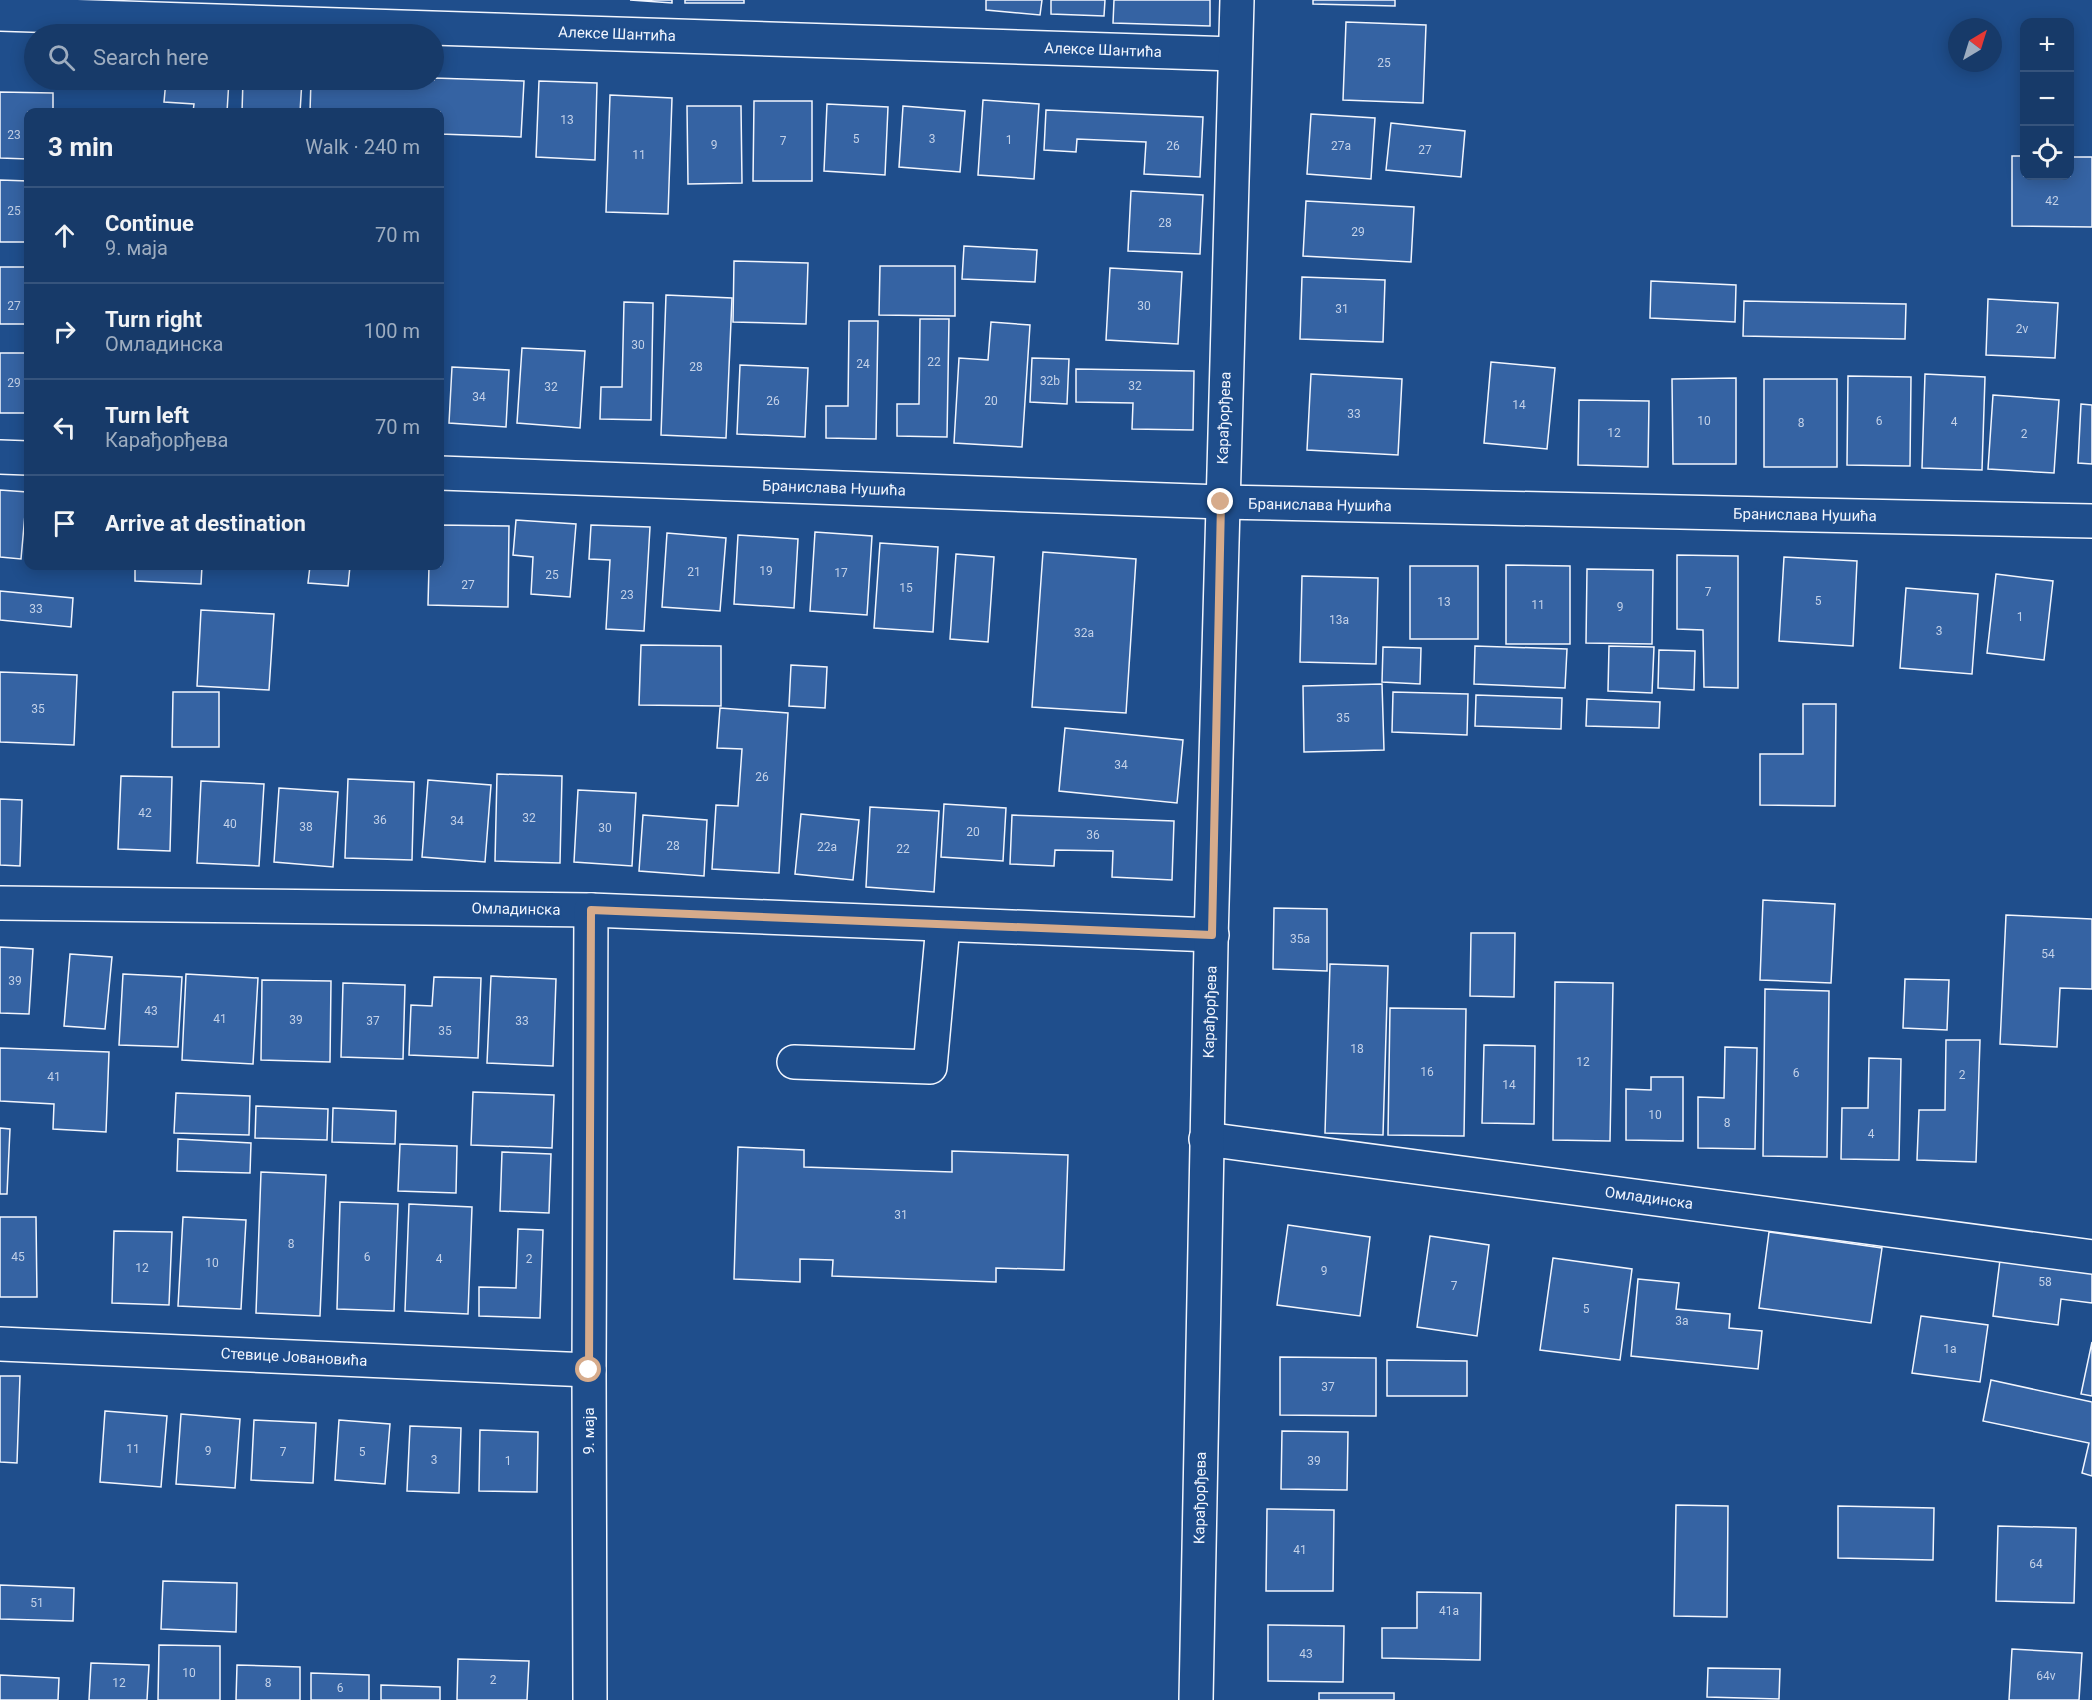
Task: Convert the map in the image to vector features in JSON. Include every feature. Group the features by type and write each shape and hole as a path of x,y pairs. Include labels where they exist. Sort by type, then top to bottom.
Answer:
{"street":[{"name":"Карађорђева","path":"1196,1700 1221,502 1237,0"},
{"name":"Алексе Шантића","path":"0,14 309,24"},
{"name":"Алексе Шантића","path":"444,28 1235,54"},
{"path":"0,457 24,458"},
{"name":"Бранислава Нушића","path":"444,473 1221,502 2092,521"},
{"name":"Омладинска","path":"0,903 591,910 1212,935"},
{"name":"9. маја","path":"590,1700 591,910"},
{"path":"794,1062 930,1067 943,925"},
{"name":"Омладинска","path":"1206,1139 2092,1257"},
{"name":"Стевице Јовановића","path":"0,1344 589,1370"}],"building":[{"path":"630,0 672,0 672,3"},
{"path":"685,0 744,0 744,3 685,3"},
{"path":"986,0 1042,0 1040,15 986,10"},
{"path":"1051,0 1105,0 1104,16 1051,14"},
{"path":"1114,0 1210,0 1210,26 1113,23"},
{"path":"1313,0 1395,0 1395,6 1313,4"},
{"path":"1346,22 1426,25 1423,103 1343,100"},
{"path":"444,78 524,81 521,137 444,134 444,108 310,108 311,90 444,90"},
{"path":"539,81 597,83 595,160 536,157"},
{"path":"165,90 228,90 227,108 194,108 194,104 164,102"},
{"path":"243,90 301,90 300,108 242,108"},
{"path":"0,92 53,93 53,108 24,108 24,159 0,158"},
{"path":"610,95 672,98 668,214 606,212"},
{"path":"983,100 1039,104 1034,179 978,175"},
{"path":"754,101 812,101 812,181 753,181"},
{"path":"827,104 888,107 885,175 824,171"},
{"path":"687,106 741,106 742,183 688,184"},
{"path":"903,106 965,111 960,172 899,167"},
{"path":"1046,110 1203,117 1200,177 1144,174 1146,142 1077,139 1076,152 1044,150"},
{"path":"1311,114 1375,118 1371,179 1307,174"},
{"path":"1391,123 1465,131 1461,177 1386,170"},
{"path":"2012,156 2020,156 2020,180 2074,180 2074,157 2092,157 2092,227 2012,226"},
{"path":"0,180 24,181 24,242 0,242"},
{"path":"1131,191 1203,195 1200,254 1128,251"},
{"path":"1306,201 1414,207 1411,262 1303,256"},
{"path":"964,246 1037,250 1035,282 962,279"},
{"path":"734,261 808,263 806,324 733,322"},
{"path":"880,266 955,266 955,316 879,315"},
{"path":"0,267 24,267 24,324 0,324"},
{"path":"1110,268 1182,272 1178,344 1106,340"},
{"path":"1302,277 1385,280 1383,342 1300,339"},
{"path":"1651,281 1736,285 1735,322 1650,318"},
{"path":"666,295 732,298 726,438 661,435"},
{"path":"1988,299 2058,303 2055,358 1986,355"},
{"path":"1744,301 1906,304 1905,339 1743,336"},
{"path":"624,302 653,303 651,420 600,419 601,387 622,387"},
{"path":"920,319 949,319 947,437 897,436 897,404 919,404"},
{"path":"849,321 878,321 876,439 826,438 826,406 848,406"},
{"path":"991,322 1030,325 1022,447 954,443 959,358 988,360"},
{"path":"522,348 585,351 580,428 517,423"},
{"path":"0,353 24,353 24,413 0,413"},
{"path":"1032,358 1069,359 1067,404 1030,402"},
{"path":"1491,362 1555,368 1547,449 1484,443"},
{"path":"740,365 808,368 805,437 737,434"},
{"path":"452,367 509,370 506,427 449,423"},
{"path":"1076,369 1194,371 1193,430 1132,429 1133,403 1076,402"},
{"path":"1311,374 1402,379 1398,455 1307,450"},
{"path":"1925,374 1985,377 1982,470 1922,468"},
{"path":"1848,376 1911,377 1910,466 1847,465"},
{"path":"1736,378 1736,464 1673,464 1672,379"},
{"path":"1764,379 1837,379 1837,467 1764,467"},
{"path":"1993,395 2059,400 2054,473 1988,469"},
{"path":"1579,400 1649,401 1648,467 1578,465"},
{"path":"2081,404 2092,405 2092,464 2078,463"},
{"path":"0,490 24,492 21,559 0,557"},
{"path":"516,520 576,524 570,597 531,594 533,557 513,555"},
{"path":"444,525 509,526 508,607 428,605 429,570 444,570"},
{"path":"591,525 650,527 644,631 606,629 610,560 589,559"},
{"path":"815,532 872,536 867,615 810,611"},
{"path":"667,533 726,538 720,611 662,607"},
{"path":"738,535 798,539 794,608 734,604"},
{"path":"880,543 938,547 933,632 874,628"},
{"path":"1043,552 1136,559 1126,713 1032,707"},
{"path":"956,554 994,557 988,642 950,639"},
{"path":"1677,555 1738,556 1738,688 1704,687 1703,630 1677,629"},
{"path":"1784,557 1857,561 1853,646 1779,641"},
{"path":"1506,565 1570,566 1570,644 1506,644"},
{"path":"1410,566 1478,566 1478,639 1410,639"},
{"path":"1587,569 1653,570 1652,644 1586,643"},
{"path":"135,570 202,570 201,584 135,581"},
{"path":"310,570 350,570 348,586 308,583"},
{"path":"1996,574 2053,581 2044,660 1987,653"},
{"path":"1302,576 1378,578 1376,664 1300,662"},
{"path":"1906,588 1978,594 1972,674 1900,668"},
{"path":"0,591 73,598 71,627 0,620"},
{"path":"201,610 274,614 269,690 197,686"},
{"path":"641,645 721,646 721,706 639,705"},
{"path":"1475,646 1567,649 1565,688 1474,684"},
{"path":"1609,646 1654,647 1652,693 1608,691"},
{"path":"1383,647 1421,648 1420,684 1382,682"},
{"path":"1659,650 1695,651 1694,690 1658,688"},
{"path":"791,665 827,667 825,708 789,706"},
{"path":"0,672 77,675 74,745 0,742"},
{"path":"1382,684 1384,750 1304,752 1303,686"},
{"path":"173,692 219,692 219,747 172,747"},
{"path":"1393,692 1468,694 1467,735 1392,732"},
{"path":"1476,695 1562,698 1561,729 1475,726"},
{"path":"1587,699 1660,702 1659,728 1586,726"},
{"path":"1803,704 1836,704 1835,806 1760,805 1760,754 1803,754"},
{"path":"720,708 788,713 779,873 712,869 716,805 738,806 742,749 717,748"},
{"path":"1065,728 1183,740 1177,803 1059,791"},
{"path":"497,774 562,776 560,863 495,861"},
{"path":"121,776 172,777 170,851 118,849"},
{"path":"348,779 414,782 412,860 345,858"},
{"path":"428,780 491,785 485,862 422,857"},
{"path":"201,781 264,784 259,866 197,863"},
{"path":"279,788 338,792 333,867 274,862"},
{"path":"578,790 636,793 632,866 574,862"},
{"path":"0,799 22,800 20,866 0,865"},
{"path":"944,804 1006,808 1003,861 941,857"},
{"path":"870,807 939,811 934,892 866,887"},
{"path":"801,814 859,820 853,880 795,874"},
{"path":"643,815 707,820 704,876 639,871"},
{"path":"1012,815 1174,821 1172,880 1112,877 1113,851 1055,850 1054,866 1010,864"},
{"path":"1763,900 1835,904 1831,983 1760,980"},
{"path":"1274,908 1327,909 1327,971 1273,969"},
{"path":"2006,915 2092,919 2092,989 2060,988 2057,1047 2000,1044"},
{"path":"1471,933 1515,933 1514,997 1470,996"},
{"path":"0,947 33,949 29,1014 0,1013"},
{"path":"70,954 112,957 105,1029 64,1026"},
{"path":"1330,964 1388,966 1383,1135 1325,1133"},
{"path":"123,974 182,977 178,1047 119,1045"},
{"path":"186,974 258,978 253,1064 182,1060"},
{"path":"491,976 556,979 553,1066 487,1063"},
{"path":"434,977 481,978 478,1058 409,1055 411,1005 432,1006"},
{"path":"1905,979 1949,980 1947,1030 1903,1028"},
{"path":"262,980 331,981 330,1062 261,1060"},
{"path":"1555,982 1613,983 1610,1141 1553,1140"},
{"path":"343,983 405,985 403,1059 341,1057"},
{"path":"1765,989 1829,991 1827,1157 1763,1156"},
{"path":"1390,1008 1466,1009 1464,1136 1388,1135"},
{"path":"1946,1040 1980,1040 1976,1162 1917,1160 1919,1110 1945,1110"},
{"path":"1484,1045 1535,1046 1534,1124 1482,1123"},
{"path":"1725,1047 1757,1048 1755,1149 1698,1148 1698,1097 1724,1098"},
{"path":"0,1048 109,1052 106,1132 53,1129 54,1104 0,1101"},
{"path":"1869,1058 1901,1059 1899,1160 1841,1159 1842,1108 1868,1108"},
{"path":"1651,1077 1683,1077 1683,1141 1626,1140 1626,1089 1651,1090"},
{"path":"473,1092 554,1095 552,1148 471,1145"},
{"path":"176,1093 250,1096 249,1135 174,1133"},
{"path":"256,1106 328,1109 327,1140 255,1138"},
{"path":"333,1108 396,1111 395,1144 332,1142"},
{"path":"0,1128 10,1129 7,1194 0,1194"},
{"path":"178,1139 251,1143 250,1173 177,1171"},
{"path":"400,1144 457,1146 456,1193 398,1191"},
{"path":"738,1147 804,1150 804,1167 952,1172 952,1151 1068,1155 1064,1270 996,1268 996,1282 832,1276 833,1260 800,1259 800,1282 734,1279"},
{"path":"502,1152 551,1154 549,1213 500,1211"},
{"path":"261,1172 326,1175 320,1316 256,1313"},
{"path":"340,1202 398,1204 394,1311 337,1309"},
{"path":"409,1204 472,1207 468,1314 405,1311"},
{"path":"0,1217 36,1217 37,1297 0,1297"},
{"path":"183,1217 246,1220 241,1309 178,1306"},
{"path":"1288,1225 1370,1237 1360,1316 1277,1305"},
{"path":"518,1229 543,1230 540,1318 479,1316 479,1287 516,1288"},
{"path":"114,1231 172,1232 169,1305 112,1303"},
{"path":"1769,1232 1882,1248 1871,1323 1759,1308"},
{"path":"1430,1236 1489,1245 1477,1336 1417,1327"},
{"path":"2001,1252 2092,1265 2092,1303 2061,1299 2058,1325 1993,1316"},
{"path":"1553,1258 1632,1269 1620,1360 1540,1350"},
{"path":"1638,1279 1679,1283 1676,1309 1730,1314 1729,1328 1762,1331 1758,1369 1631,1356"},
{"path":"1921,1316 1988,1325 1980,1382 1912,1373"},
{"path":"2092,1342 2092,1396 2081,1394"},
{"path":"1280,1357 1376,1358 1376,1416 1280,1415"},
{"path":"1387,1360 1467,1361 1467,1396 1387,1396"},
{"path":"0,1376 20,1376 17,1463 0,1462"},
{"path":"1991,1380 2092,1402 2092,1476 2082,1473 2089,1443 1983,1421"},
{"path":"105,1411 167,1416 161,1487 100,1482"},
{"path":"181,1414 240,1419 235,1488 176,1484"},
{"path":"254,1420 316,1423 313,1483 251,1480"},
{"path":"339,1420 390,1424 385,1484 335,1480"},
{"path":"410,1426 461,1428 459,1493 407,1491"},
{"path":"480,1430 538,1432 537,1492 479,1491"},
{"path":"1282,1431 1348,1432 1347,1490 1281,1489"},
{"path":"1676,1505 1728,1506 1727,1617 1674,1616"},
{"path":"1838,1506 1934,1508 1933,1560 1838,1558"},
{"path":"1267,1509 1334,1510 1333,1591 1266,1591"},
{"path":"1998,1526 2076,1528 2074,1603 1996,1601"},
{"path":"163,1581 237,1583 236,1632 161,1629"},
{"path":"0,1585 74,1588 73,1621 0,1619"},
{"path":"1417,1592 1481,1593 1480,1660 1382,1658 1382,1628 1417,1628"},
{"path":"1268,1625 1344,1626 1343,1682 1268,1681"},
{"path":"159,1645 220,1646 220,1700 158,1700"},
{"path":"2012,1649 2082,1653 2079,1700 2009,1700"},
{"path":"458,1659 529,1661 527,1700 457,1700"},
{"path":"91,1663 149,1665 147,1700 89,1700"},
{"path":"237,1665 300,1667 300,1700 236,1700"},
{"path":"1708,1668 1780,1669 1779,1699 1707,1697"},
{"path":"311,1673 369,1675 369,1700 311,1700"},
{"path":"0,1675 59,1678 58,1700 0,1700"},
{"path":"381,1685 440,1687 440,1700 381,1700"},
{"path":"1319,1693 1394,1693 1394,1700 1319,1700"}],"route":[{"path":"589,1370 591,910 1212,935 1221,502"}]}
